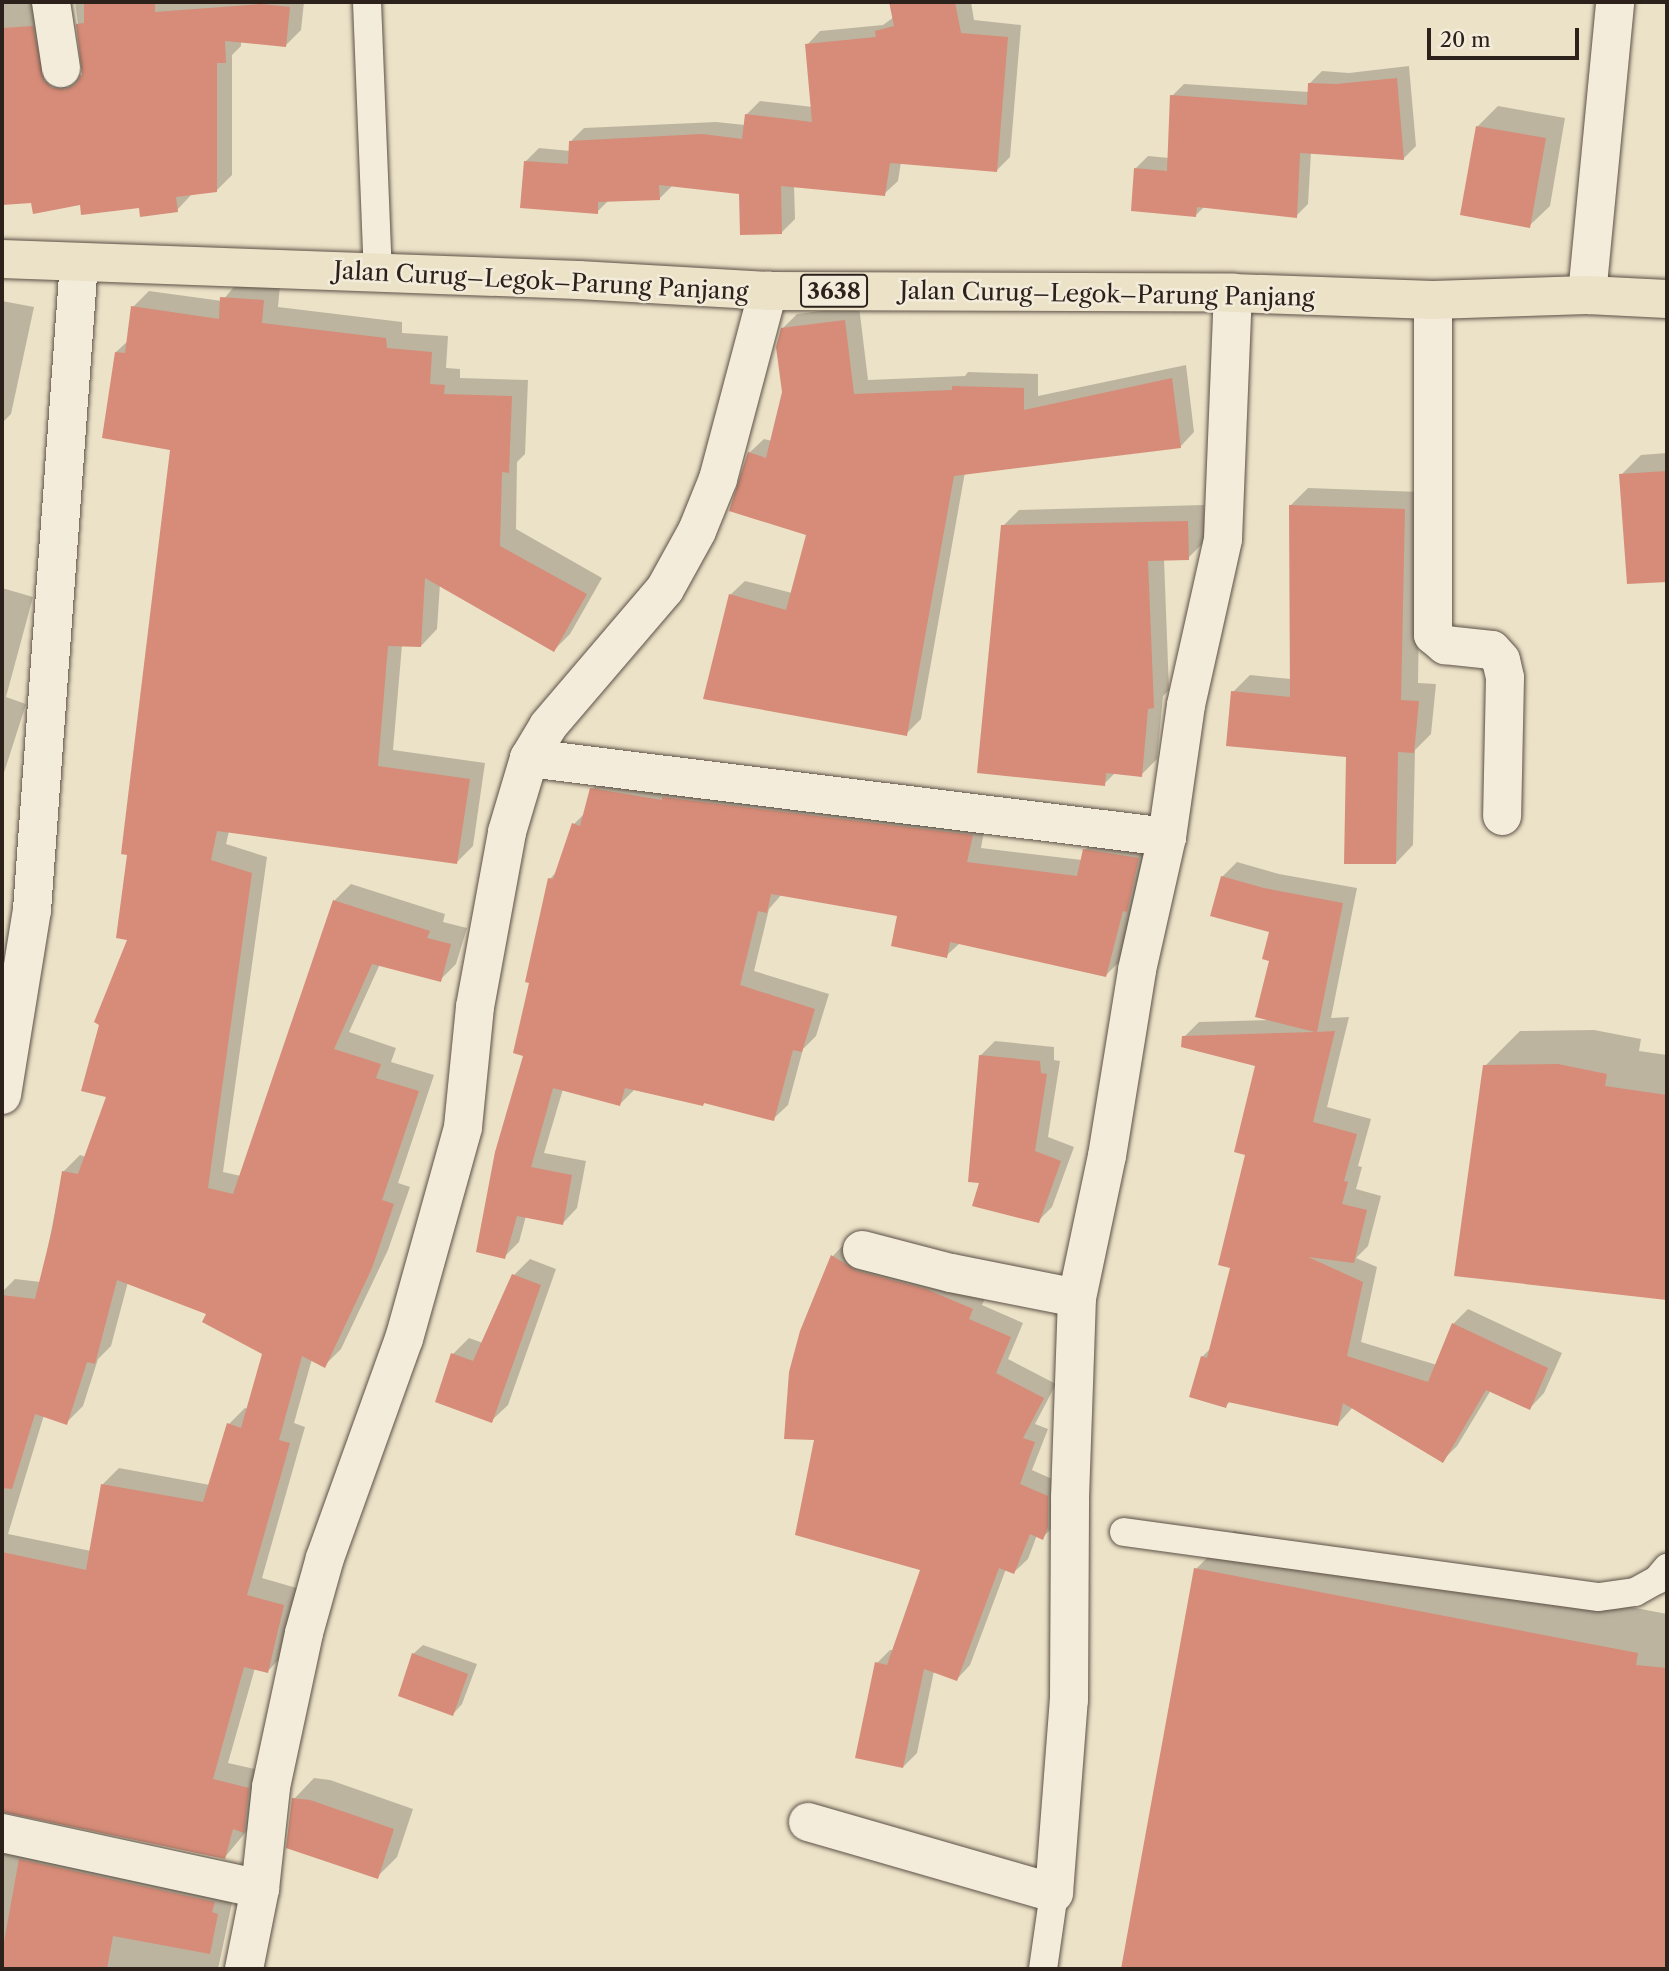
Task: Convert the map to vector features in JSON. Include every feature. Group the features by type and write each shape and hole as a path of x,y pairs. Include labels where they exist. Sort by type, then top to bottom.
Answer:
{"main road":[{"name":"Jalan Curug–Legok–Parung Panjang","path":"2,260 378,273 768,291 1233,293 1433,300 1587,295 1667,299"}],"street":[{"path":"51,2 61,68"},
{"path":"1587,295 1615,2"},
{"path":"2,1095 17,908 79,263"},
{"path":"244,1969 260,1889 271,1787 304,1633 330,1546 404,1339 463,1127 475,1007 507,832 529,758 548,726 665,589 697,531 718,479 768,291"},
{"path":"808,1822 1054,1893 1069,1700 1070,1498 1077,1298 1105,1167 1137,970 1167,836 1186,705 1223,539 1233,293"},
{"path":"1433,300 1433,635 1445,645 1492,650 1501,660 1505,678 1502,816"},
{"path":"529,758 1167,836"},
{"path":"862,1250 951,1273 1077,1298"},
{"path":"2,1833 260,1889"}],"lane":[{"path":"367,2 378,273"},
{"path":"1124,1532 1599,1597 1635,1592 1657,1580 1667,1568"},
{"path":"1043,1969 1054,1893"}],"building":[{"path":"84,2 155,2 155,12 261,4 290,7 286,47 225,41 226,63 217,63 217,192 176,197 178,212 140,217 139,208 81,215 80,205 33,214 31,203 2,205 2,28 33,26 44,81 52,88 65,89 75,85 82,75 76,24 84,23"},
{"path":"889,2 955,2 961,33 1008,37 997,172 890,163 885,196 781,186 782,234 740,235 739,194 659,185 660,200 598,202 598,214 520,208 524,161 568,164 569,141 702,134 742,139 745,114 812,122 805,44 876,37 875,31 894,26"},
{"path":"1397,78 1404,160 1300,153 1297,218 1197,207 1196,217 1131,211 1134,168 1167,171 1170,95 1307,105 1308,83 1336,84"},
{"path":"1476,126 1546,138 1530,228 1460,215"},
{"path":"220,297 264,300 262,323 386,338 387,348 432,352 430,384 445,385 444,394 512,396 509,473 502,472 500,546 587,594 554,652 425,578 421,647 388,646 378,766 470,779 457,864 217,831 211,860 252,873 208,1188 233,1194 333,900 430,931 427,938 451,944 441,982 372,964 334,1049 381,1064 376,1078 419,1091 382,1200 394,1204 372,1268 325,1368 302,1356 279,1440 290,1443 247,1595 284,1605 268,1673 244,1667 213,1779 249,1788 244,1833 233,1829 225,1859 2,1812 2,1552 86,1570 101,1484 203,1502 227,1423 241,1428 262,1354 202,1322 206,1314 117,1280 95,1364 87,1362 67,1425 35,1414 12,1489 2,1488 2,1295 35,1299 52,1230 62,1171 78,1174 106,1097 81,1091 99,1025 94,1022 127,940 116,938 127,855 121,854 170,450 102,438 115,352 125,353 131,306 219,319"},
{"path":"845,320 854,394 952,390 952,386 1024,388 1024,410 1172,378 1181,448 954,476 907,736 703,699 729,594 786,610 806,535 729,511 748,452 766,458 782,392 776,347 781,328"},
{"path":"1667,471 1667,582 1627,584 1619,474"},
{"path":"1289,505 1405,509 1401,700 1419,701 1414,753 1398,752 1396,864 1344,864 1346,757 1226,746 1231,691 1290,697"},
{"path":"1188,521 1189,560 1148,561 1154,708 1148,709 1142,777 1106,773 1105,786 977,773 1001,525"},
{"path":"590,788 662,800 662,797 973,835 967,862 1077,876 1083,849 1139,858 1127,912 1123,911 1106,977 950,942 947,958 891,946 897,916 771,894 767,913 758,911 740,985 815,1009 802,1052 793,1050 774,1121 704,1103 703,1106 625,1088 620,1106 553,1088 531,1167 572,1175 563,1225 517,1216 505,1259 476,1252 495,1152 523,1056 513,1053 529,983 525,982 548,878 553,879 572,823 580,826"},
{"path":"1221,876 1264,888 1343,903 1317,1032 1335,1031 1313,1122 1357,1134 1344,1181 1348,1182 1342,1204 1367,1210 1354,1263 1308,1257 1363,1282 1347,1356 1428,1382 1452,1323 1548,1368 1530,1410 1486,1390 1443,1463 1343,1403 1338,1426 1228,1402 1226,1408 1189,1397 1201,1356 1207,1358 1230,1268 1218,1265 1245,1155 1234,1152 1255,1066 1181,1047 1182,1036 1315,1032 1255,1017 1269,961 1262,959 1269,932 1210,916"},
{"path":"979,1055 1040,1061 1041,1073 1047,1074 1035,1151 1061,1161 1039,1223 972,1206 979,1183 968,1182"},
{"path":"1558,1064 1607,1074 1605,1086 1667,1095 1667,1300 1454,1276 1483,1065"},
{"path":"831,1255 857,1271 926,1289 973,1309 969,1319 1011,1337 996,1373 1044,1398 1023,1438 1035,1442 1020,1484 1048,1496 1048,1527 1043,1540 1030,1534 1014,1574 999,1568 957,1681 924,1669 903,1768 855,1758 875,1662 887,1665 920,1570 795,1535 814,1440 784,1439 789,1372 800,1331"},
{"path":"512,1274 541,1285 492,1423 435,1402 451,1353 473,1361"},
{"path":"1194,1568 1638,1653 1636,1665 1667,1668 1667,1969 1121,1969"},
{"path":"412,1653 468,1674 453,1716 398,1696"},
{"path":"292,1798 310,1800 394,1829 378,1879 286,1848"},
{"path":"19,1859 215,1902 212,1912 218,1914 210,1954 113,1936 107,1969 2,1969 2,1953"}]}
